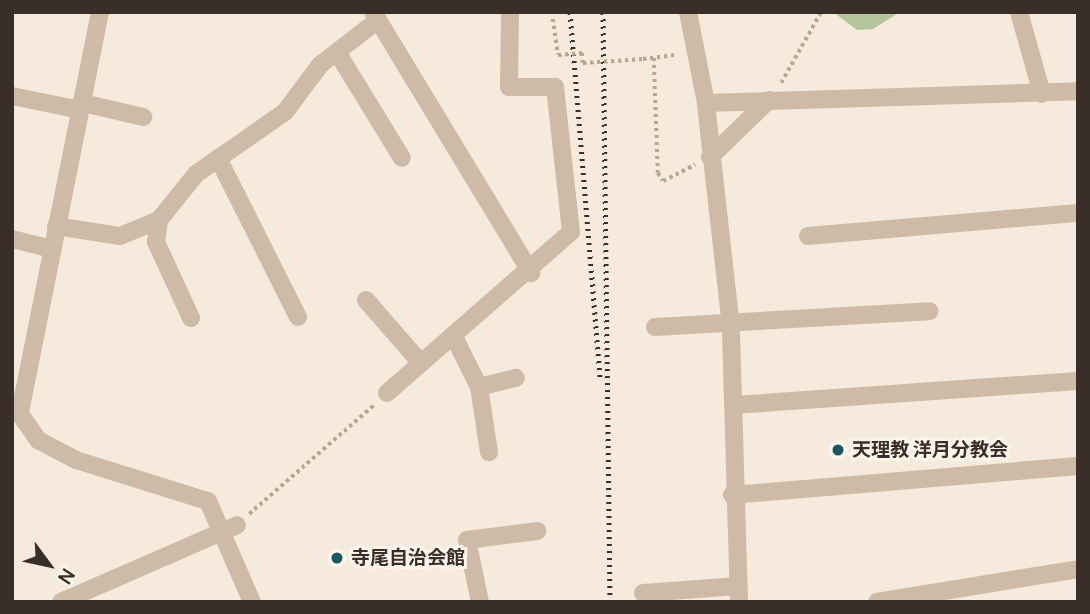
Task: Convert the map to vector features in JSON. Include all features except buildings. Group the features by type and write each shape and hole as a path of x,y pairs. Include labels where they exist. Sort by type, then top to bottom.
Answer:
{"street":[{"path":"100,12 20,414 38,440 76,460 208,501 231,529 252,602"},
{"path":"387,393 531,273 571,233 555,87 509,87 510,12"},
{"path":"643,593 739,594 732,495 734,405 731,327 706,103 688,12"},
{"path":"1019,12 1042,94"},
{"path":"56,226 120,236 159,220 218,158 285,111 337,52 375,16 531,273"},
{"path":"337,52 402,158"},
{"path":"706,103 1078,91"},
{"path":"12,96 143,117"},
{"path":"710,157 769,100"},
{"path":"218,158 298,317"},
{"path":"808,236 1078,213"},
{"path":"159,220 156,242 191,318"},
{"path":"12,239 51,249"},
{"path":"366,300 421,363"},
{"path":"655,327 731,327 930,311"},
{"path":"454,337 479,387 489,452"},
{"path":"479,387 516,378"},
{"path":"734,405 1078,381"},
{"path":"732,495 1078,466"},
{"path":"61,602 182,544 231,529"},
{"path":"480,602 467,540 537,531"},
{"path":"877,602 1078,569"}],"path":[{"path":"769,100 821,12"},
{"path":"553,19 558,55 582,53 583,63 696,52"},
{"path":"654,58 657,173 663,181 710,157"},
{"path":"231,529 387,393"}],"green space":[{"path":"833,12 900,12 873,29 857,30"}],"railway":[{"path":"570,12 600,379"},
{"path":"603,12 610,602"}],"place":[{"name":"天理教 洋月分教会","path":"838,450"},
{"name":"寺尾自治会館","path":"337,558"}]}
